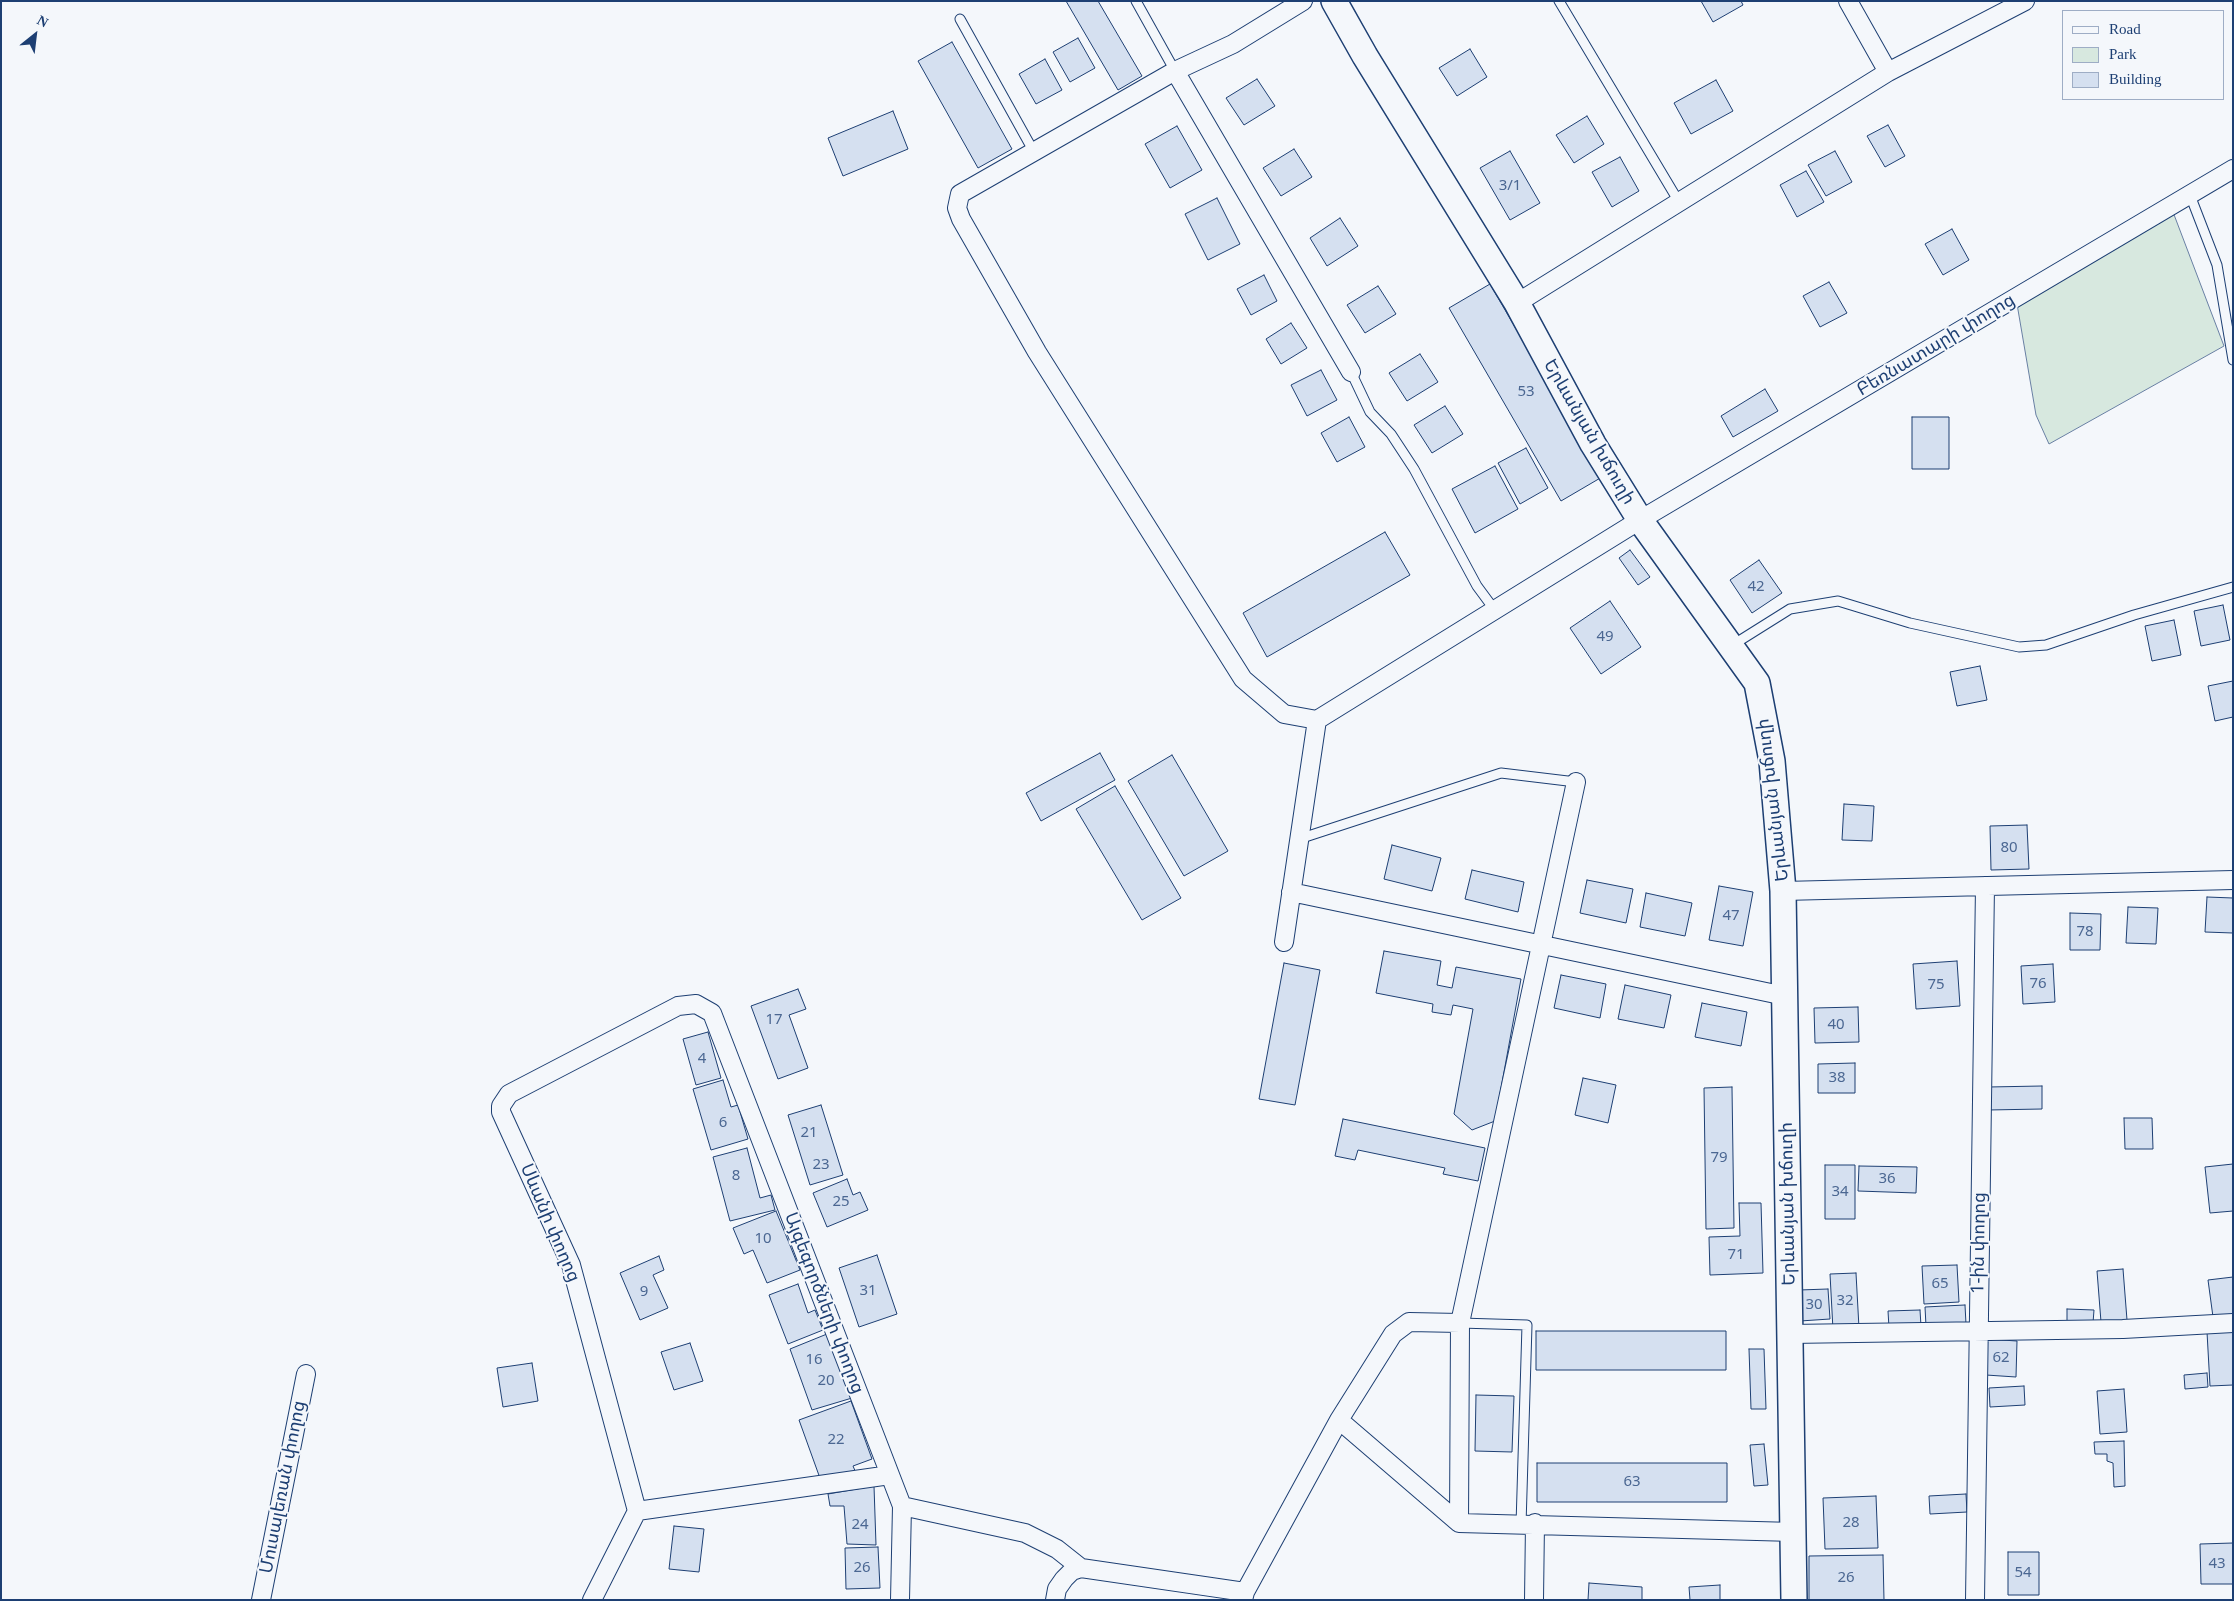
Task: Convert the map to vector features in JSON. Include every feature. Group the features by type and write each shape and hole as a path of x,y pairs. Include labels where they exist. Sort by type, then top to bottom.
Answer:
{"main road":[{"name":"Երևանյան խճուղի","path":"1334,1 1365,56 1517,303 1593,444 1640,520 1757,683 1772,761 1783,891 1794,1600"}],"street":[{"path":"1284,942 1317,720 1284,714 1243,679 1037,352 961,219 957,208 960,194 1175,71 1233,44 1303,1"},
{"path":"1848,1 1888,72"},
{"path":"1517,303 1888,72 2025,1"},
{"path":"1175,71 1352,372"},
{"name":"Բեռնատարի փողոց","path":"1317,720 1640,520 2233,169"},
{"path":"1459,1522 1460,1323 1576,782"},
{"path":"1783,891 2233,880"},
{"name":"1-ին փողոց","path":"1975,1600 1985,886"},
{"path":"1291,892 1785,996"},
{"name":"Սևանի փողոց","path":"637,1510 571,1264 500,1112 501,1106 509,1094 678,1006 696,1004 712,1013"},
{"name":"Այգեգործների փողոց","path":"712,1013 902,1506 900,1600"},
{"path":"1055,1600 1057,1589 1064,1578 1072,1571 1081,1568 1244,1596 1339,1420 1393,1334 1409,1322 1460,1323"},
{"path":"1790,1334 2122,1329 2233,1323"},
{"name":"Մուսալեռան փողոց","path":"261,1600 306,1374"},
{"path":"1339,1420 1459,1522 1794,1532"},
{"path":"592,1600 637,1510 890,1475"},
{"path":"902,1506 1024,1533 1057,1549 1081,1568"},
{"path":"1528,1524 1534,1600"}],"lane":[{"path":"1136,1 1175,71"},
{"path":"1559,1 1679,202"},
{"path":"960,19 1034,152"},
{"path":"2190,194 2216,266 2233,360"},
{"path":"1352,372 1370,412 1390,434 1414,469 1477,586 1494,609"},
{"path":"1731,646 1790,609 1838,601 1910,623 2019,647 2046,645 2134,615 2233,587"},
{"path":"1299,839 1501,773 1576,782"},
{"path":"1460,1323 1527,1325 1528,1524"}],"green space":[{"path":"2173,212 2224,346 2049,444 2036,415 2017,304"}],"building":[{"path":"1066,1 1098,1 1142,76 1118,90"},
{"path":"1701,1 1741,1 1743,5 1713,22"},
{"path":"1078,38 1095,68 1070,82 1053,52"},
{"path":"952,42 1012,149 978,168 918,61"},
{"path":"1470,49 1487,77 1457,96 1439,68"},
{"path":"1045,59 1062,90 1036,104 1019,74"},
{"path":"1257,79 1275,106 1244,125 1226,98"},
{"path":"1716,80 1733,111 1691,134 1674,103"},
{"path":"893,111 908,149 843,176 828,138"},
{"path":"1587,116 1604,144 1574,163 1556,135"},
{"path":"1888,125 1905,156 1885,167 1867,136"},
{"path":"1177,126 1202,170 1170,188 1145,144"},
{"path":"1294,149 1312,177 1281,196 1263,168"},
{"path":"1510,151 1540,203 1510,220 1480,168"},
{"path":"1835,151 1852,182 1826,196 1808,165"},
{"path":"1620,157 1639,191 1612,207 1592,172"},
{"path":"1806,171 1824,202 1797,217 1780,185"},
{"path":"1217,198 1240,244 1208,260 1185,214"},
{"path":"1340,218 1358,246 1327,266 1310,238"},
{"path":"1952,229 1969,260 1943,275 1925,244"},
{"path":"1264,275 1277,301 1251,315 1237,289"},
{"path":"1829,282 1847,313 1820,327 1803,296"},
{"path":"1490,284 1602,477 1561,501 1449,308"},
{"path":"1378,286 1396,314 1365,333 1347,305"},
{"path":"1291,323 1307,348 1281,364 1266,339"},
{"path":"1420,354 1438,382 1407,401 1389,373"},
{"path":"1321,370 1337,400 1307,416 1291,385"},
{"path":"1765,389 1778,411 1733,437 1721,416"},
{"path":"1445,406 1463,434 1432,453 1414,425"},
{"path":"1349,417 1365,447 1337,462 1321,433"},
{"path":"1912,417 1949,417 1949,469 1912,469"},
{"path":"1526,448 1548,488 1520,504 1498,463"},
{"path":"1495,466 1518,509 1475,533 1452,489"},
{"path":"1385,532 1410,575 1267,657 1243,613"},
{"path":"1630,550 1650,577 1638,585 1619,558"},
{"path":"1759,560 1782,593 1752,613 1730,580"},
{"path":"1610,601 1641,647 1601,674 1570,628"},
{"path":"2223,605 2230,640 2201,646 2194,611"},
{"path":"2174,620 2181,655 2152,661 2145,626"},
{"path":"1980,666 1987,700 1957,706 1950,672"},
{"path":"2233,681 2233,717 2215,721 2208,686"},
{"path":"1100,753 1115,780 1041,821 1026,793"},
{"path":"1172,755 1228,851 1184,876 1128,781"},
{"path":"1115,786 1181,898 1142,920 1076,809"},
{"path":"1844,804 1874,806 1872,841 1842,840"},
{"path":"2027,825 2029,869 1991,870 1990,826"},
{"path":"1392,845 1441,858 1432,891 1384,879"},
{"path":"1472,870 1524,882 1518,912 1465,899"},
{"path":"1587,880 1633,889 1626,923 1580,913"},
{"path":"1719,886 1753,892 1743,946 1709,940"},
{"path":"1646,893 1692,903 1685,936 1640,927"},
{"path":"2207,897 2233,898 2233,933 2205,932"},
{"path":"2128,907 2158,908 2156,944 2126,943"},
{"path":"2070,913 2101,914 2100,950 2070,950"},
{"path":"1384,951 1441,961 1437,985 1452,988 1456,967 1521,979 1495,1121 1472,1130 1454,1114 1473,1009 1453,1005 1451,1015 1432,1012 1433,1004 1376,993"},
{"path":"1957,961 1960,1006 1916,1009 1913,964"},
{"path":"1284,963 1320,970 1295,1105 1259,1099"},
{"path":"2053,964 2055,1002 2023,1004 2021,966"},
{"path":"1561,975 1606,984 1600,1018 1554,1008"},
{"path":"1625,985 1671,995 1664,1028 1618,1019"},
{"path":"798,989 806,1009 789,1015 808,1068 778,1079 751,1006"},
{"path":"1702,1003 1747,1012 1741,1046 1695,1037"},
{"path":"1858,1007 1859,1042 1815,1043 1814,1008"},
{"path":"708,1032 721,1078 696,1085 683,1039"},
{"path":"1855,1063 1855,1093 1818,1093 1818,1064"},
{"path":"1583,1078 1616,1085 1608,1123 1575,1115"},
{"path":"723,1080 731,1107 738,1105 748,1139 711,1150 693,1089"},
{"path":"2042,1086 2042,1109 1988,1110 1988,1087"},
{"path":"1732,1087 1734,1228 1706,1229 1704,1088"},
{"path":"821,1105 843,1175 810,1185 788,1115"},
{"path":"2124,1118 2152,1118 2153,1149 2125,1149"},
{"path":"1343,1119 1485,1148 1478,1181 1443,1174 1445,1168 1358,1150 1355,1160 1335,1156"},
{"path":"747,1148 760,1198 771,1195 775,1210 730,1221 713,1157"},
{"path":"2233,1164 2233,1211 2210,1213 2205,1167"},
{"path":"1825,1165 1855,1165 1855,1219 1825,1219"},
{"path":"1859,1166 1917,1167 1916,1193 1858,1191"},
{"path":"847,1179 853,1195 860,1192 868,1210 827,1227 813,1193"},
{"path":"1739,1203 1761,1203 1763,1273 1710,1275 1709,1237 1740,1236"},
{"path":"776,1211 800,1270 767,1283 753,1250 744,1254 733,1228"},
{"path":"877,1255 897,1314 859,1327 839,1268"},
{"path":"659,1256 664,1270 653,1275 668,1308 640,1320 620,1273"},
{"path":"1957,1265 1959,1302 1924,1304 1922,1266"},
{"path":"2123,1269 2127,1320 2101,1322 2097,1271"},
{"path":"1856,1273 1859,1328 1833,1330 1830,1274"},
{"path":"2233,1277 2233,1315 2213,1317 2208,1280"},
{"path":"798,1284 808,1313 815,1310 823,1330 788,1344 769,1295"},
{"path":"1828,1289 1830,1319 1800,1321 1799,1290"},
{"path":"1965,1305 1966,1324 1926,1326 1925,1307"},
{"path":"2067,1309 2094,1310 2093,1323 2067,1322"},
{"path":"1920,1310 1921,1326 1889,1328 1888,1311"},
{"path":"1536,1331 1726,1331 1726,1370 1536,1370"},
{"path":"2233,1331 2233,1385 2210,1386 2207,1332"},
{"path":"827,1334 852,1398 812,1410 790,1349"},
{"path":"1987,1339 2017,1341 2016,1377 1986,1375"},
{"path":"690,1343 703,1381 674,1390 661,1352"},
{"path":"1749,1349 1764,1349 1766,1409 1751,1409"},
{"path":"532,1363 538,1401 503,1407 497,1368"},
{"path":"2207,1373 2208,1387 2185,1389 2184,1375"},
{"path":"2024,1386 2025,1405 1990,1407 1989,1388"},
{"path":"2124,1389 2127,1432 2100,1434 2097,1391"},
{"path":"1476,1395 1514,1396 1512,1452 1475,1451"},
{"path":"851,1401 872,1459 853,1466 856,1473 821,1481 799,1420"},
{"path":"2124,1441 2125,1486 2114,1487 2113,1463 2107,1461 2107,1454 2095,1454 2094,1442"},
{"path":"1764,1444 1768,1485 1754,1486 1750,1445"},
{"path":"1537,1463 1727,1463 1727,1502 1537,1502"},
{"path":"874,1486 876,1545 847,1544 844,1506 830,1506 828,1494"},
{"path":"1966,1494 1967,1512 1930,1514 1929,1496"},
{"path":"1876,1496 1878,1548 1825,1549 1823,1498"},
{"path":"674,1526 704,1529 699,1572 669,1569"},
{"path":"2233,1543 2233,1584 2201,1584 2200,1544"},
{"path":"878,1547 880,1588 846,1589 845,1548"},
{"path":"2008,1552 2039,1552 2039,1595 2008,1595"},
{"path":"1883,1555 1884,1600 1809,1600 1809,1556"},
{"path":"1589,1583 1642,1587 1642,1600 1588,1600"},
{"path":"1720,1585 1720,1600 1690,1600 1689,1587"}]}
